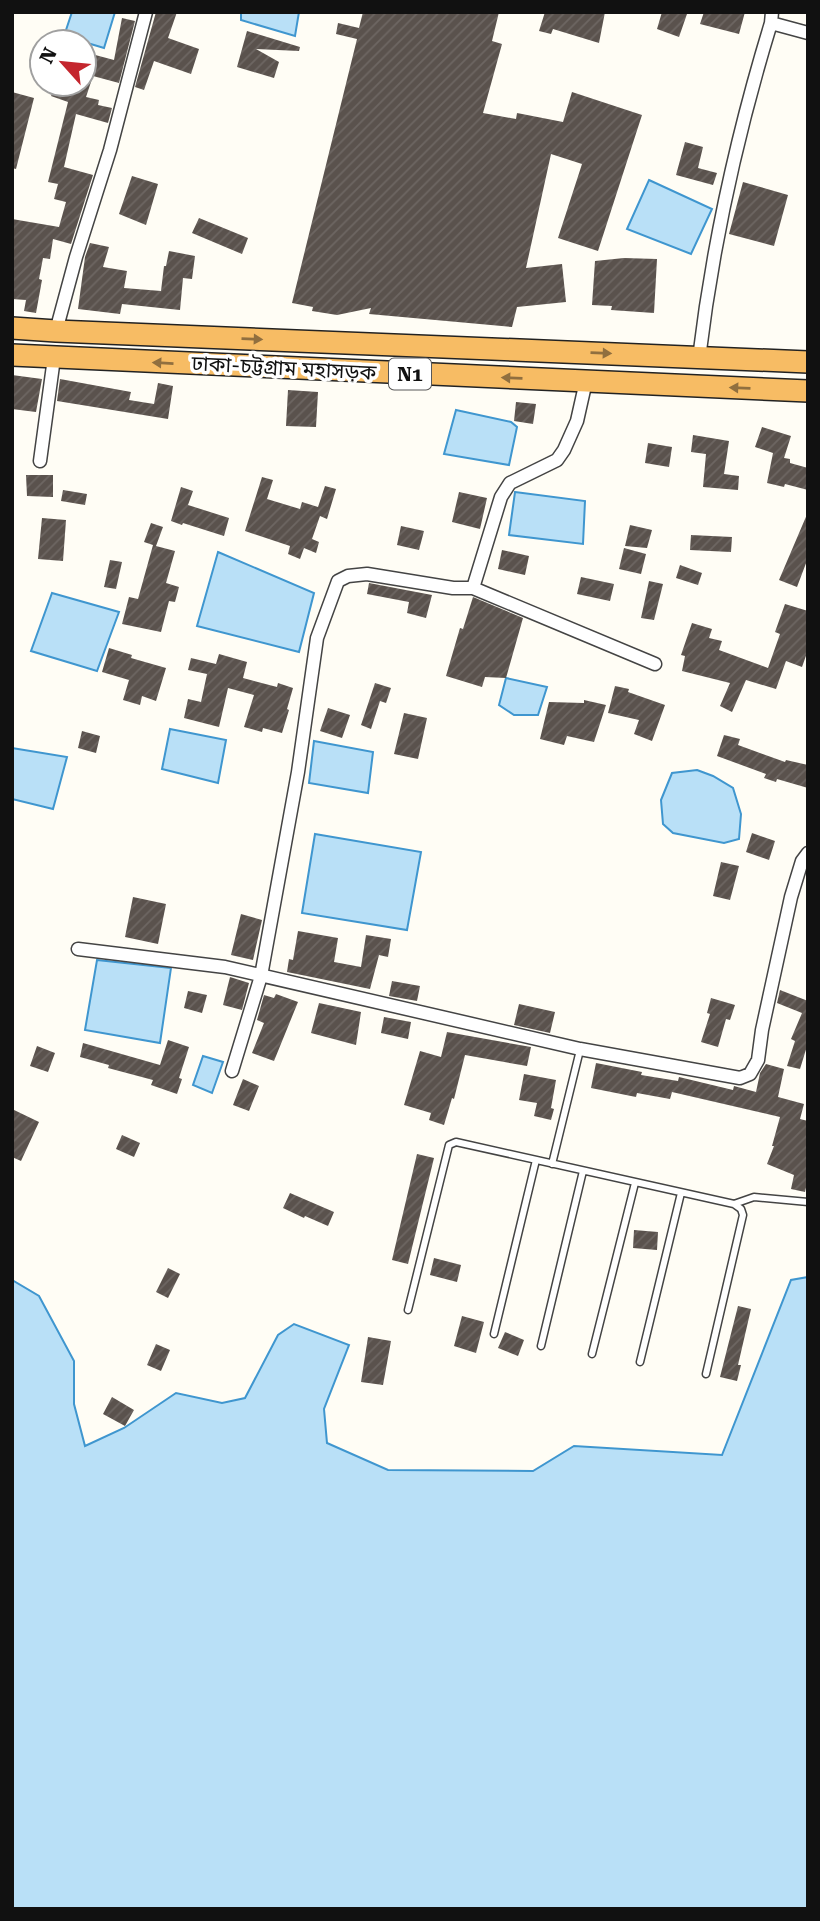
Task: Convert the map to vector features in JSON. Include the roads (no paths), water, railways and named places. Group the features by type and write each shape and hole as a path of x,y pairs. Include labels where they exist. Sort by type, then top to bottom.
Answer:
{"highway":[{"name":"ঢাকা-চট্টগ্রাম মহাসড়ক","path":"12,328 808,362"},
{"name":"ঢাকা-চট্টগ্রাম মহাসড়ক","path":"12,355 808,391"}],"street":[{"path":"56,331 110,149 146,12"},
{"path":"699,358 705,309 733,159 772,18 808,33"},
{"path":"40,461 54,358"},
{"path":"473,588 501,497 510,483 556,460 564,450 578,421 586,381"},
{"path":"232,1071 261,976 298,772 317,638 338,581 348,576 367,574 453,588 473,588 655,664"},
{"path":"78,949 225,967 580,1049 740,1079 750,1074 758,1060 791,897 802,861 808,853"}],"lane":[{"path":"552,1164 580,1049"},
{"path":"408,1310 449,1145 456,1142 734,1204 741,1209 743,1215 706,1374"},
{"path":"494,1334 537,1160"},
{"path":"541,1346 583,1171"},
{"path":"592,1354 635,1183"},
{"path":"640,1362 681,1193"},
{"path":"734,1204 754,1197 808,1202"}],"water":[{"path":"72,12 115,12 104,48 98,46 98,28 67,28"},
{"path":"241,12 299,12 295,36 241,20"},
{"path":"649,180 712,209 691,254 627,229"},
{"path":"456,410 511,422 517,427 509,465 444,454"},
{"path":"515,492 585,501 583,544 509,535"},
{"path":"218,552 314,593 299,652 197,626"},
{"path":"52,593 119,612 97,671 31,651"},
{"path":"506,678 547,687 538,715 514,715 499,705"},
{"path":"170,729 226,740 218,783 162,769"},
{"path":"314,741 373,752 368,793 309,783"},
{"path":"12,748 67,757 53,809 12,799"},
{"path":"697,770 733,788 741,814 739,839 724,843 673,833 663,824 661,800 672,773"},
{"path":"315,834 421,852 407,930 302,913"},
{"path":"97,960 171,968 160,1043 85,1030"},
{"path":"203,1056 223,1062 212,1093 193,1085"},
{"path":"808,1277 808,1909 12,1909 12,1280 39,1296 74,1361 74,1404 85,1446 124,1428 176,1393 222,1403 245,1398 278,1335 294,1324 349,1345 324,1409 327,1443 388,1470 533,1471 574,1446 722,1455 791,1280"}]}
